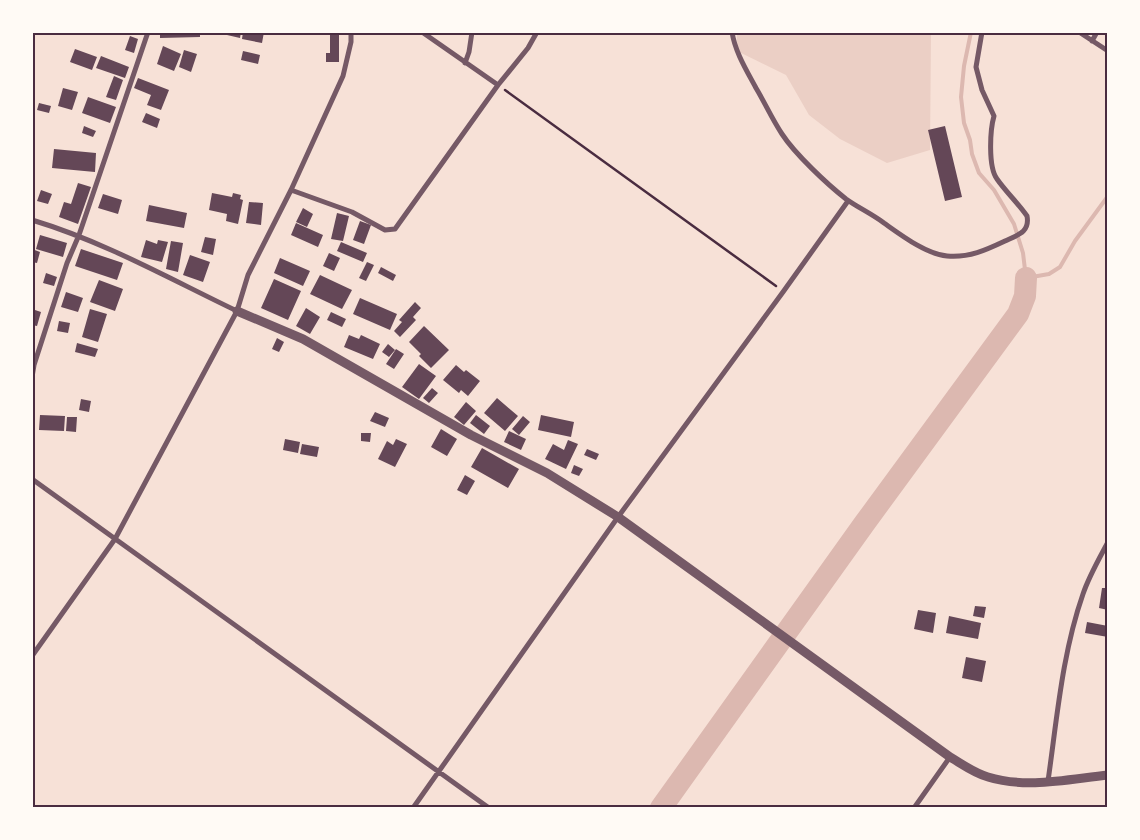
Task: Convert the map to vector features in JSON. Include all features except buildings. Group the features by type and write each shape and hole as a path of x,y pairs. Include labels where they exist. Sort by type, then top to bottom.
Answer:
{"street":[{"path":"32,377 67,263 79,235 148,32"},
{"path":"32,656 115,539 238,311 248,275 291,190 343,76 351,42 351,32"},
{"path":"422,32 498,85"},
{"path":"465,63 472,32"},
{"path":"291,190 352,212 385,230 395,229 498,85 528,48 537,32"},
{"path":"732,32 742,62 783,136 831,186 848,200 900,235 938,254 948,256 983,252 1026,229 1028,224 1027,216 996,179 992,170 992,125 994,116 982,90 976,67 982,32"},
{"path":"1079,32 1108,51"},
{"path":"1092,41 1097,32"},
{"path":"413,808 618,517 848,200"},
{"path":"32,220 79,235 238,311 303,339 471,435 547,473 618,517 950,758 986,777 1004,781 1048,781 1108,775"},
{"path":"32,479 489,808"},
{"path":"1048,781 1066,660 1076,615 1084,591 1108,542"},
{"path":"914,808 950,758"}],"path":[{"path":"498,85 783,292"}],"shaded area":[{"path":"737,33 931,33 930,150 887,163 840,139 809,115 786,75 737,51"}],"waterway":[{"path":"971,32 964,66 961,97 964,123 979,173 994,190 1014,224 1023,253 1026,278 1049,274 1060,267 1075,241 1108,196"},
{"path":"661,808 864,524 1018,314 1025,296 1026,278"}]}
